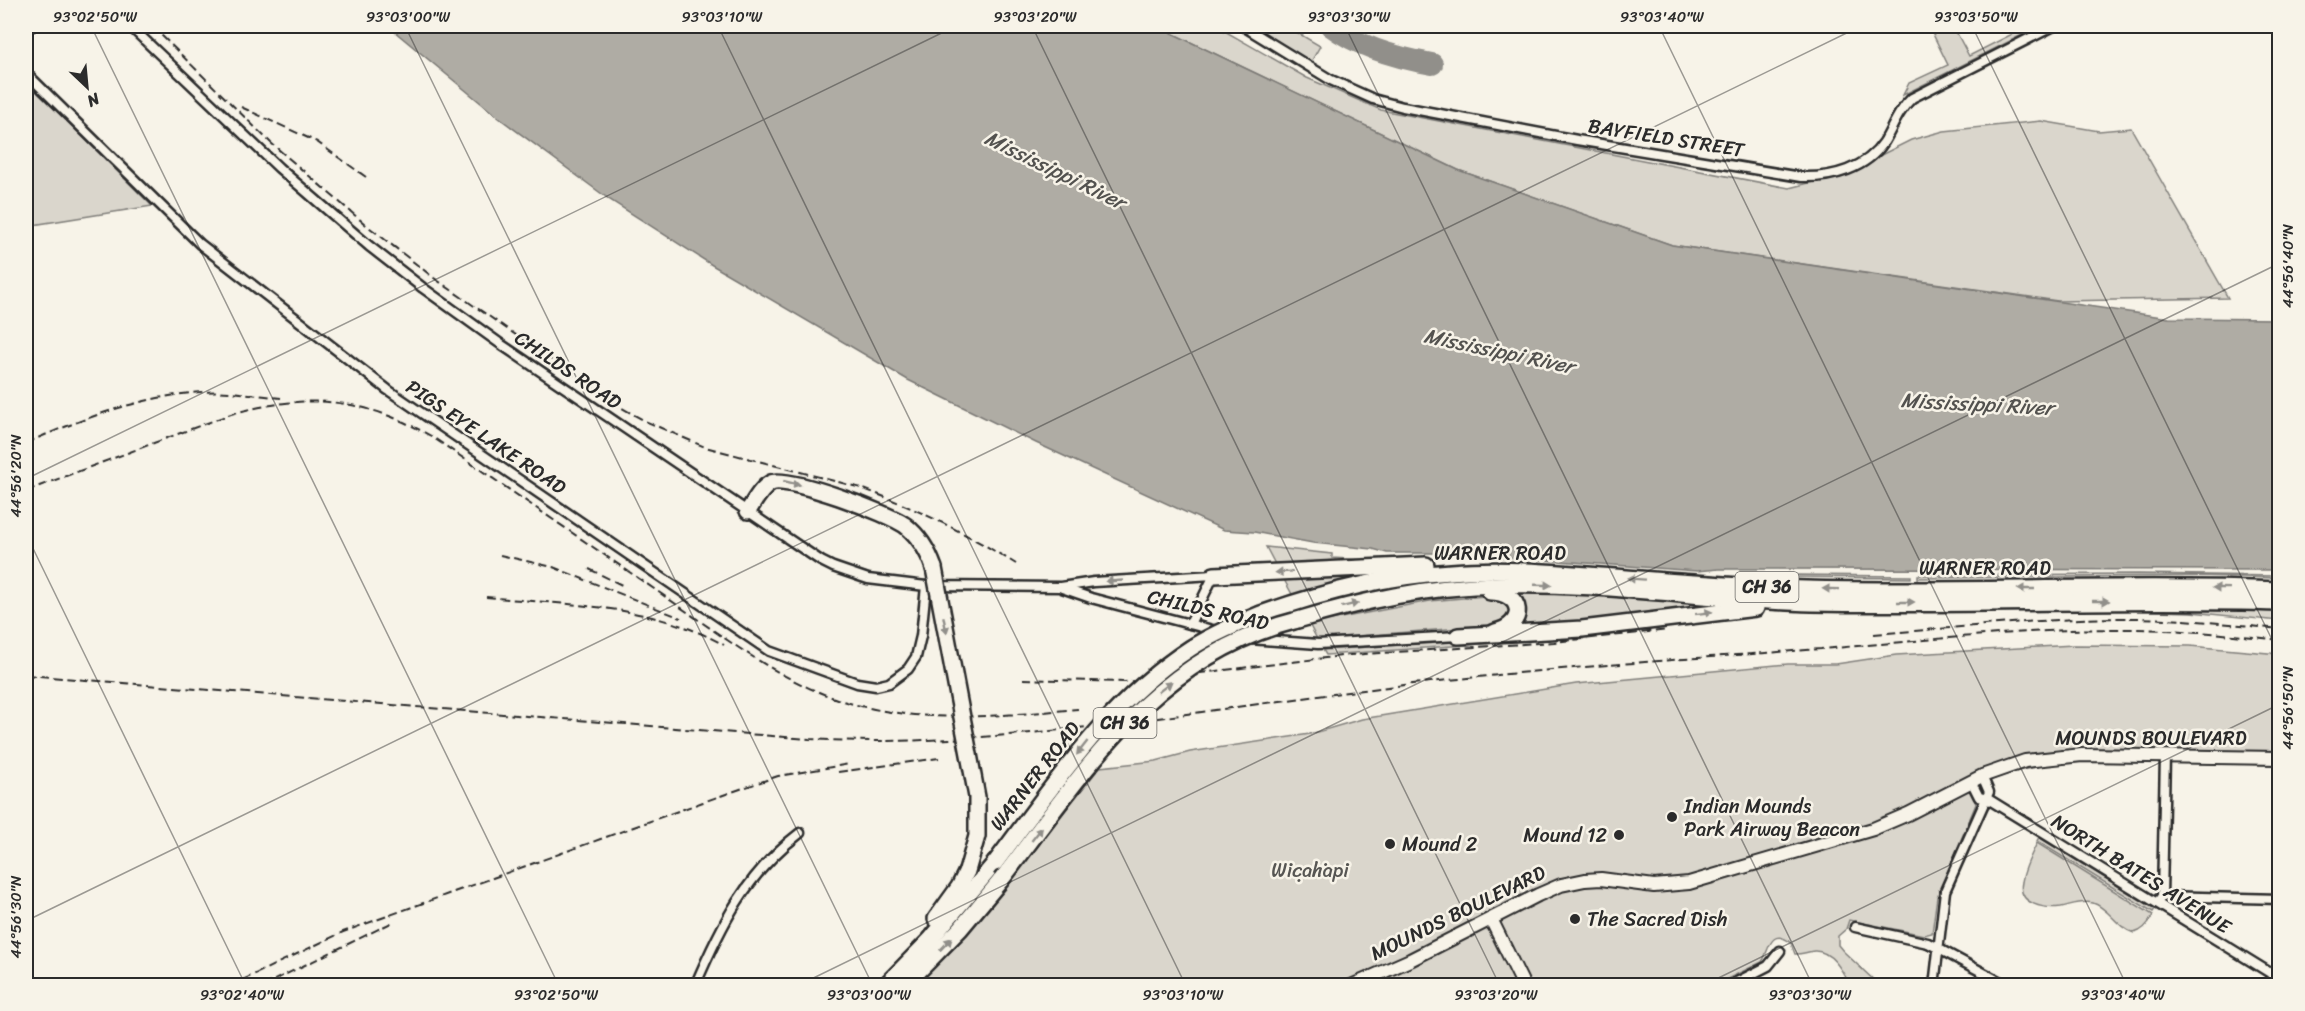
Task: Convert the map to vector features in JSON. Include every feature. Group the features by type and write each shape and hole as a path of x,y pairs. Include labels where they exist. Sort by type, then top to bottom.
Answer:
{"highway":[{"path":"748,511 765,487 771,483 778,480 794,482 880,512 905,525 924,544 934,568 977,798 977,836 967,871 950,901 902,970"},
{"path":"1214,575 1421,565 1531,571"},
{"name":"WARNER ROAD","path":"885,986 947,921 995,863 1087,742 1126,699 1158,671 1193,647 1261,614 1313,596 1391,579 1452,572 1531,571 1812,589 2199,588 2280,590"},
{"name":"WARNER ROAD","path":"904,986 960,929 1001,880 1098,754 1138,710 1177,678 1216,653 1261,632 1354,604 1421,591 1479,585 1538,585 1824,603 2174,600 2280,603"},
{"path":"1421,591 1499,592 1509,595 1516,603 1517,615 1505,629 1493,633 1458,636"},
{"path":"1458,636 1582,629 1725,610 1824,603"}],"street":[{"name":"CHILDS ROAD","path":"130,26 279,168 369,246 495,340 807,552 833,567 879,581 926,586 1061,587 1094,582 1214,575"},
{"name":"BAYFIELD STREET","path":"1243,26 1340,85 1373,99 1403,107 1577,140 1801,177 1816,177 1847,170 1868,160 1884,142 1905,104 1918,94 2054,26"},
{"name":"PIGS EYE LAKE ROAD","path":"26,73 200,244 388,390 769,651 857,683 876,686 889,683 908,669 916,657 921,636 926,586"},
{"path":"1190,624 1214,575"},
{"name":"CHILDS ROAD","path":"1061,587 1091,598 1250,639 1308,644 1458,636"},
{"name":"MOUNDS BOULEVARD","path":"1351,986 1410,960 1543,892 1578,881 1606,879 1659,886 1689,884 1873,829 1976,779 2025,761 2082,754 2280,758"},
{"path":"2165,756 2160,900 2280,899"},
{"path":"1934,986 1945,891 1989,792 1976,779"},
{"name":"NORTH BATES AVENUE","path":"1986,798 2160,900 2277,978"},
{"path":"695,986 740,895 762,867 800,833"},
{"path":"1491,919 1524,986"},
{"path":"1855,927 1926,943 2008,986"},
{"path":"1729,986 1768,966 1780,951"},
{"path":"2263,986 2277,978"}],"green space":[{"path":"1157,26 1216,26 1307,78 1381,110 1789,188 1829,178 1855,168 1911,140 1944,131 2041,121 2099,131 2131,128 2228,298 2058,301 1672,245 1458,170"},
{"path":"1253,26 1286,26 1320,46 1311,62"},
{"path":"1929,26 1953,26 1969,56 2026,27 2028,32 1903,95 1909,83 1948,65"},
{"path":"26,80 152,206 26,226"},
{"path":"1266,547 1332,554 1332,558 1369,560 1276,566"},
{"path":"1398,569 1293,596 1282,576"},
{"path":"1793,575 1911,576 1911,578 1785,577"},
{"path":"1918,575 2279,576 2280,578 2198,576 1918,578"},
{"path":"2198,580 2279,582 2280,584 1858,584 1793,581"},
{"path":"1560,591 1722,603 1722,607 1516,629 1519,594"},
{"path":"1496,595 1509,602 1511,616 1500,625 1317,639 1309,624 1430,601"},
{"path":"2085,609 2279,609 2279,621 2191,612"},
{"path":"1568,634 1579,637 1326,655 1323,650"},
{"name":"Wic̣aḣapi","path":"2074,645 2190,646 2279,654 2279,765 2106,761 2061,763 2018,771 1971,789 1976,804 1937,897 1932,933 1924,935 1849,920 1846,929 1838,936 1838,945 1843,951 1879,985 1850,985 1836,963 1826,954 1814,951 1795,954 1791,943 1779,937 1771,942 1762,962 1715,985 912,986 1008,882 1100,767 1156,761 1190,752 1310,734 1362,719 1576,684 1788,664 1836,664 1896,655"},
{"path":"2039,837 2155,909 2153,912 2037,841"},
{"path":"2037,843 2153,915 2150,921 2143,929 2134,933 2122,926 2099,905 2093,903 2081,902 2055,907 2040,906 2028,901 2022,890 2022,882"}],"water":[{"name":"Mississippi River","path":"388,26 1157,26 1458,170 1672,245 2169,318 2279,319 2279,570 1719,569 1697,571 1448,553 1387,553 1254,532 1224,530 1036,443 908,380 712,265 610,200 499,118"}],"taxiway":[{"path":"1331,26 1379,51 1432,64"}],"railway":[{"path":"152,26 271,143 365,224 434,278 615,404 645,421 705,447 881,495 940,522 1016,564"},
{"path":"241,107 317,142 366,177"},
{"path":"26,443 90,417 157,398 213,392 281,398"},
{"path":"26,491 231,414 259,407 309,401 357,406 406,423 431,436 756,659 781,674 833,698 888,712 915,715 1024,714 1078,709"},
{"path":"500,555 553,567 681,618"},
{"path":"589,569 624,586"},
{"path":"486,597 577,605 638,614 696,631 724,645"},
{"path":"1874,634 2097,618 2186,620 2280,629"},
{"path":"26,675 809,739 873,741 1001,736 1506,674 2010,633 2144,629 2280,640"},
{"path":"1023,679 1125,682 1350,655 1554,642 1668,630"},
{"path":"838,772 939,758"},
{"path":"230,986 343,932 703,802 778,776 849,764"},
{"path":"262,986 393,922"}],"place":[{"name":"Indian Mounds Park Airway Beacon","path":"1672,817"},
{"name":"Mound 12","path":"1619,835"},
{"name":"Mound 2","path":"1390,844"},
{"name":"The Sacred Dish","path":"1575,919"}]}
